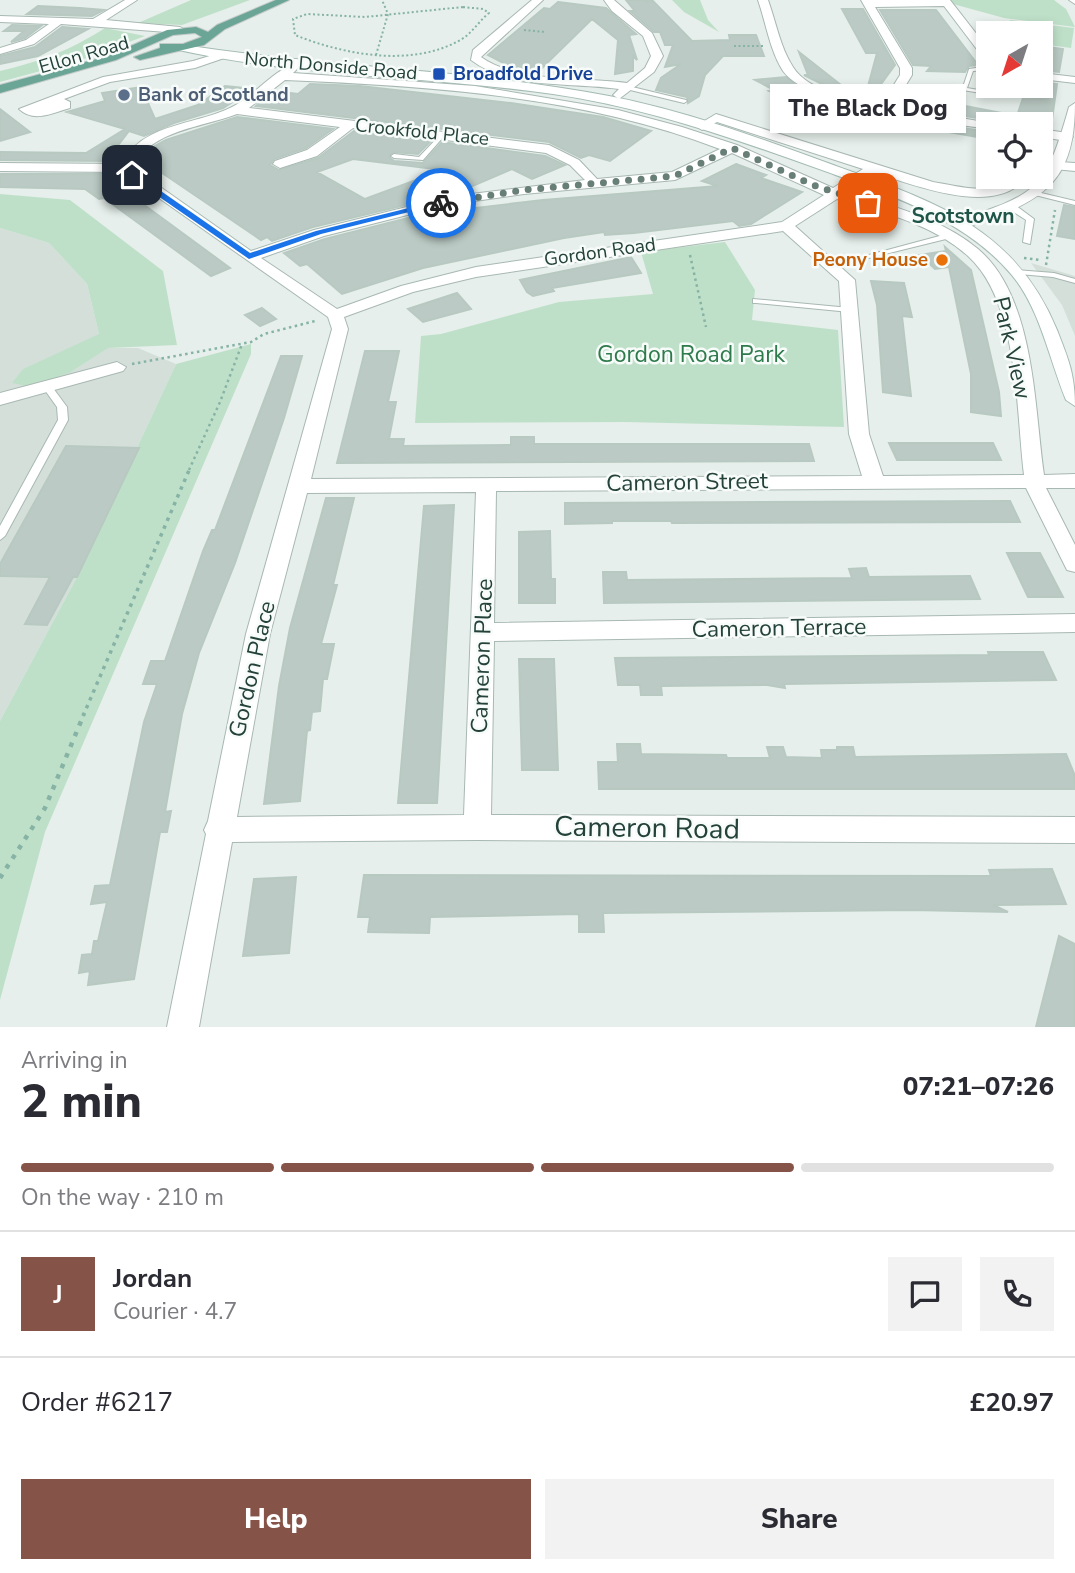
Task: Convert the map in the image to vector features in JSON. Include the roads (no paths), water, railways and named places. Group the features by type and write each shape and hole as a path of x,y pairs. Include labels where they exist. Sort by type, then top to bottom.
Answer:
{"main road":[{"path":"180,30 207,24 266,0"},
{"path":"180,30 200,30 215,46 228,29 286,0"},
{"name":"Ellon Road","path":"0,89 112,58 180,30"},
{"path":"156,39 160,45 178,47"},
{"name":"Ellon Road","path":"0,97 178,47 200,43 215,46"}],"street":[{"path":"95,22 132,0"},
{"path":"536,0 477,52 475,58 478,62 492,70 514,74 628,87"},
{"path":"609,0 616,9 648,34 657,56 650,70 611,100"},
{"path":"763,0 790,73 803,83 823,93 976,123"},
{"path":"867,2 906,68 906,75 886,107"},
{"path":"867,2 946,2 976,41"},
{"path":"0,19 95,22 180,30"},
{"path":"0,51 30,42 59,21"},
{"path":"143,28 151,32 156,39"},
{"path":"58,100 80,88 109,79 197,65 215,46"},
{"name":"North Donside Road","path":"178,47 215,46 297,64 509,84 611,100 702,126 924,204 954,230"},
{"path":"125,168 136,149 153,139 236,110 297,64"},
{"name":"North Donside Road","path":"281,76 362,80 545,100 603,110 664,125 732,148 813,185 954,230"},
{"path":"1054,78 1075,80"},
{"path":"954,230 1012,207 1037,194 1051,180 1059,166 1075,107"},
{"name":"Crookfold Place","path":"236,110 549,149 572,159 585,170 594,184"},
{"path":"702,126 716,118 931,186 965,192 996,189"},
{"path":"295,173 275,161 312,153 350,125"},
{"path":"1053,135 1067,137"},
{"path":"249,257 318,233 447,201 675,176 732,148"},
{"path":"1059,166 1075,167"},
{"path":"0,167 125,168 335,315"},
{"name":"Gordon Road","path":"335,315 407,289 476,272 786,226 874,168"},
{"path":"786,226 847,280 859,434 874,480"},
{"path":"954,230 992,247 1019,272 1043,318 1075,400"},
{"name":"Park View","path":"954,230 988,268 1001,291 1009,314 1022,376 1031,436 1031,467 1035,481"},
{"name":"Gordon Place","path":"183,1027 257,634 340,329 335,315"},
{"path":"0,399 117,367"},
{"name":"Cameron Street","path":"299,486 874,480 1075,481"},
{"path":"1035,481 1075,564"},
{"name":"Cameron Place","path":"477,827 486,485"},
{"name":"Cameron Terrace","path":"483,632 1075,623"},
{"name":"Cameron Road","path":"218,830 477,827 1075,830"}],"lane":[{"path":"976,69 971,70 964,89 976,91"},
{"path":"628,87 684,101"},
{"path":"394,156 421,159 442,135"},
{"path":"1037,194 1075,203"},
{"path":"1012,207 1030,219 1027,242"},
{"path":"869,256 954,230"},
{"path":"1019,272 1075,281"},
{"path":"756,301 850,310"},
{"path":"0,536 63,420 62,407 47,386"}],"place":[{"name":"Broadfold Drive","path":"439,74"},
{"name":"Bank of Scotland","path":"124,95"},
{"name":"The Black Dog","path":"868,203"},
{"name":"Peony House","path":"942,260"}],"district":[{"name":"Scotstown","path":"963,216"}],"park label":[{"name":"Gordon Road Park","path":"691,354"}]}
